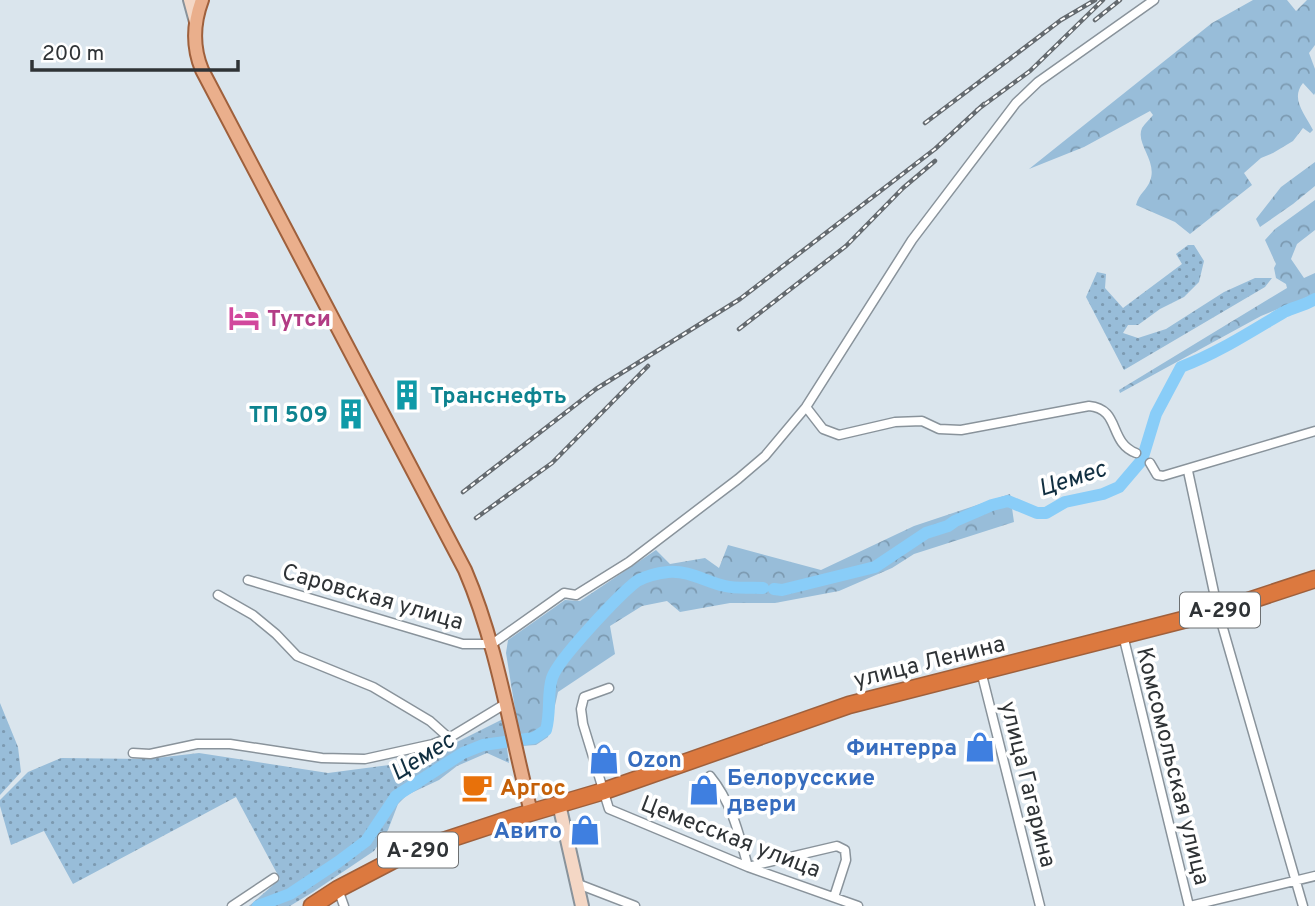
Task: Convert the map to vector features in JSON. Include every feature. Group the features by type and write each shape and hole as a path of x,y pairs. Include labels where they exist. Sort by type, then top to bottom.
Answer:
{"highway":[{"name":"улица Ленина","path":"531,812 604,791 849,705 1218,611 1315,579"},
{"name":"А-290","path":"313,906 338,889 407,853 531,812"}],"main road":[{"path":"190,0 195,22 195,51 202,70 465,570 489,644 531,812"},
{"path":"195,22 202,0"},
{"path":"559,804 582,906"}],"street":[{"path":"489,644 564,593 576,595 628,562 765,456 806,407 912,240 1016,103 1038,82 1154,0"},
{"path":"806,407 823,429 839,435 895,422 922,421 939,429 961,430 1089,406 1099,407 1106,411 1121,443 1136,453"},
{"path":"1150,463 1157,475 1188,471 1315,430"},
{"path":"1188,471 1218,611 1303,906"},
{"name":"Саровская улица","path":"248,580 463,644 489,644"},
{"path":"218,595 253,615 297,656 373,687 430,721 449,738"},
{"name":"Комсомольская улица","path":"1122,635 1190,906"},
{"name":"улица Гагарина","path":"981,671 1041,906"},
{"path":"604,791 583,724 581,709 584,697 609,688"},
{"path":"133,753 150,754 198,744 230,744 322,758 365,759 423,747 449,738 505,704"},
{"path":"710,776 723,791 732,810 748,867 837,846 845,850 846,860 834,897"},
{"name":"Цемесская улица","path":"604,791 609,809 748,867 858,906"},
{"path":"1190,906 1315,876"},
{"path":"232,906 274,878"},
{"path":"578,884 635,906"},
{"path":"338,889 344,906"}],"green space":[{"path":"1253,0 1287,0 1296,11 1307,0 1315,0 1315,45 1309,53 1315,69 1315,93 1314,95 1303,83 1298,95 1300,106 1313,130 1310,133 1303,128 1293,141 1261,158 1244,173 1252,185 1190,234 1175,222 1136,205 1152,174 1141,140 1142,128 1153,115 1150,111 1084,147 1029,169 1212,23"},
{"path":"1315,162 1315,186 1260,227 1256,219 1281,187"},
{"path":"1315,200 1315,230 1297,244 1291,259 1304,278 1315,273 1315,294 1261,316 1120,393 1119,390 1287,288 1286,284 1276,278 1276,264 1265,240 1275,229"},
{"path":"1188,245 1194,245 1204,261 1199,282 1184,297 1160,309 1138,325 1128,325 1123,333 1138,338 1166,329 1224,292 1255,278 1272,278 1265,287 1124,370 1086,297 1097,272 1106,274 1105,288 1123,308 1182,264 1176,254"},
{"path":"1010,494 1014,522 914,554 892,568 839,591 775,603 730,603 680,612 667,601 642,606 610,626 615,654 558,692 548,737 536,745 521,746 506,653 508,640 565,600 580,601 656,550 670,564 705,558 719,568 728,545 821,570 914,526"},
{"path":"0,703 18,747 21,772 0,795"},
{"path":"503,719 509,763 487,753 457,766 439,780 407,795 398,804 388,830 374,851 290,906 249,906 280,879 236,797 73,884 44,831 11,845 0,806 0,800 28,772 61,758 148,759 199,753 328,773 412,762"}],"waterway":[{"name":"Цемес","path":"774,589 782,590 875,567 926,533 948,526 992,505 1008,501 1037,513 1046,513 1065,502 1103,494 1119,487 1142,460 1156,414 1181,367 1221,349 1284,312 1315,299"},
{"name":"Цемес","path":"258,906 290,894 338,862 366,841 396,796 463,753 483,745 534,738 546,730 552,678 557,669 590,627 637,581 656,574 676,572 730,587 763,588"}],"railway":[{"path":"925,123 1061,20 1095,0"},
{"path":"977,110 1030,71 1103,0"},
{"path":"1095,20 1120,0"},
{"path":"463,492 596,389 740,299 935,149 984,104"},
{"path":"739,329 846,246 903,188 935,161"},
{"path":"476,518 552,463 648,366"}],"place":[{"name":"Тутси","path":"244,318"},
{"name":"Транснефть","path":"407,395"},
{"name":"ТП 509","path":"351,414"},
{"name":"Финтерра","path":"980,747"},
{"name":"Ozon","path":"604,759"},
{"name":"Аргос","path":"477,787"},
{"name":"Белорусские двери","path":"704,790"},
{"name":"Авито","path":"585,830"}]}
